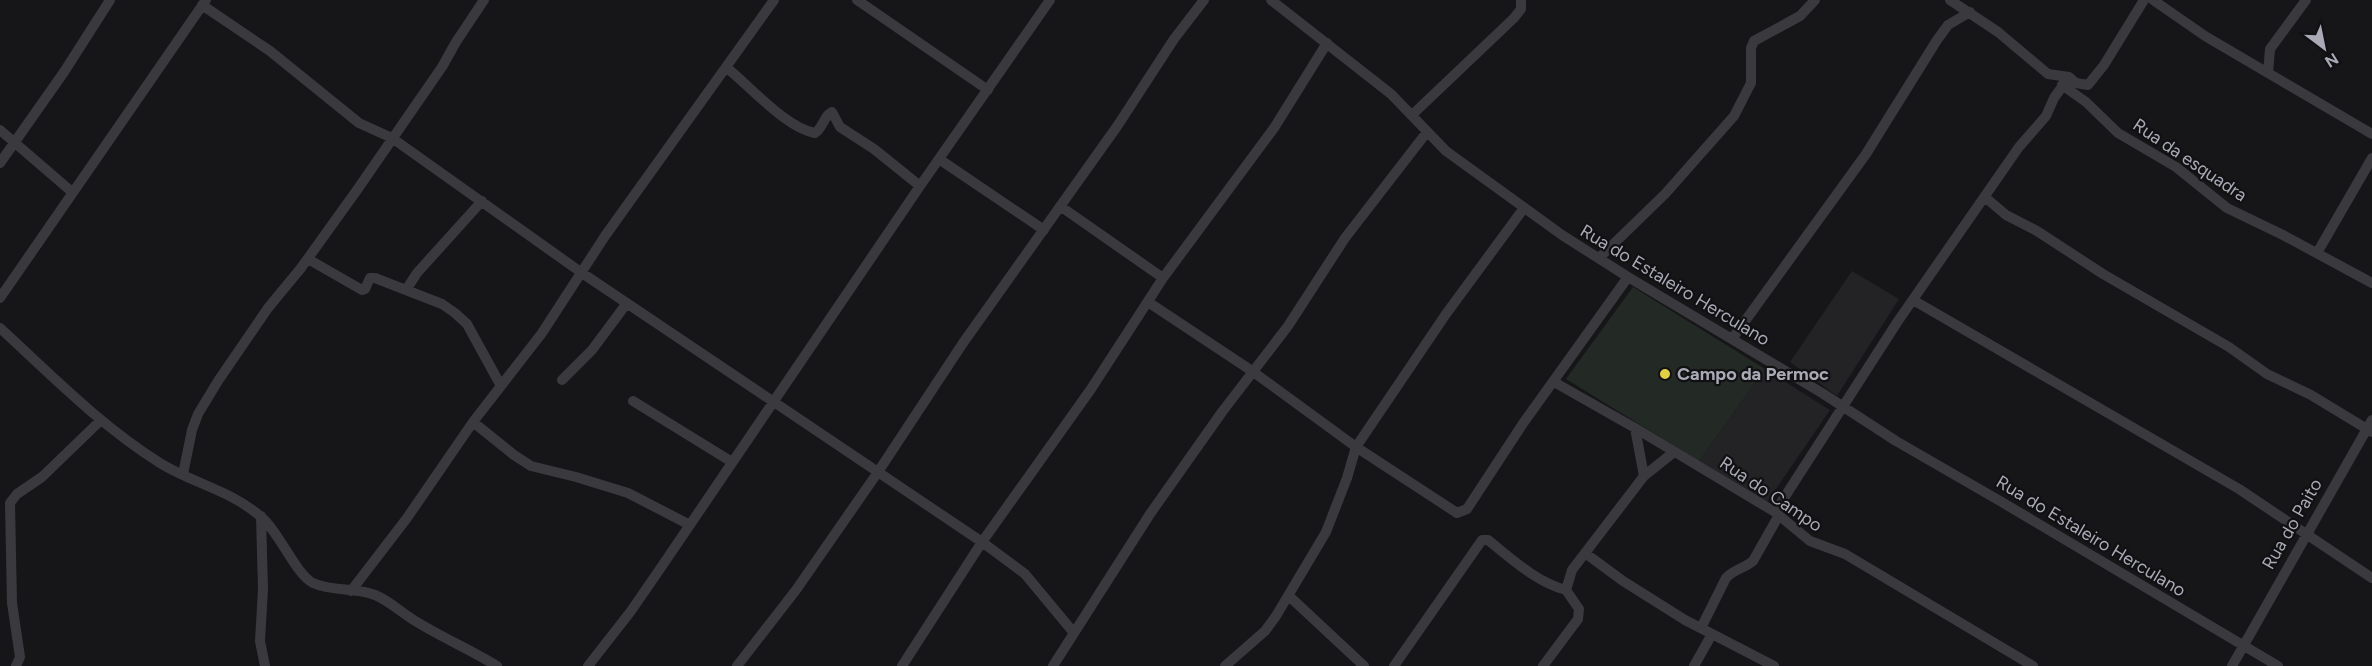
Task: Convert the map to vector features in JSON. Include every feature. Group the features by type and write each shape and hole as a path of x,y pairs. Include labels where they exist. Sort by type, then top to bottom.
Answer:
{"street":[{"path":"0,163 64,72 110,0"},
{"path":"183,474 192,430 210,394 268,308 308,259 442,67 484,0"},
{"path":"351,591 407,518 473,422 542,333 605,236 774,0"},
{"path":"857,0 988,90"},
{"path":"588,666 631,611 920,186 1050,0"},
{"path":"737,666 796,590 878,472 963,343 1118,125 1174,39 1204,0"},
{"name":"Rua do Estaleiro Herculano","path":"1271,0 1367,73 1446,151 1524,208 1599,258 1896,441 2278,666"},
{"path":"1412,115 1514,18 1521,9 1521,0"},
{"path":"1599,258 1665,194 1734,116 1751,83 1751,48 1754,41 1800,16 1815,0"},
{"path":"1950,0 1970,12 2063,85 2076,83 2088,85 2104,65 2144,0"},
{"path":"2153,0 2205,36 2372,134"},
{"path":"2252,63 2271,50 2306,0"},
{"path":"0,298 204,2 270,51 359,123 392,138 582,273 982,542 1025,574 1074,633"},
{"path":"1732,339 1866,154 1945,29 1957,18 1970,12"},
{"path":"902,666 982,542 1091,389 1163,278 1274,128 1327,43"},
{"path":"2268,73 2271,50"},
{"path":"727,68 784,117 809,132 819,131 827,116 832,112 840,127 874,149 920,186"},
{"path":"2048,74 2063,85"},
{"path":"1701,628 1726,578 1730,573 1748,566 1753,561 1777,514 1913,300 1986,198 2019,147 2046,116 2063,85"},
{"name":"Rua da esquadra","path":"2063,85 2086,102 2118,133 2176,167 2227,208 2372,283"},
{"path":"0,130 72,192"},
{"path":"1053,666 1150,514 1252,371 1288,326 1345,238 1427,132"},
{"path":"2317,253 2372,158"},
{"path":"939,159 1044,230"},
{"path":"1986,198 2006,215 2037,231 2103,274 2229,347 2267,374 2370,427"},
{"path":"406,290 417,273 482,201"},
{"path":"1060,206 1163,278"},
{"path":"1225,666 1269,626 1289,596 1326,532 1347,478 1356,447 1446,314 1524,208"},
{"path":"308,259 362,290 372,278 442,304 467,324 501,386"},
{"path":"1148,302 1252,371 1356,447 1445,507 1462,513 1628,277"},
{"path":"1913,300 2239,489 2372,578"},
{"path":"562,380 592,350 627,303"},
{"path":"0,328 101,420 151,457 237,499 261,516 288,550 302,575 311,582 327,588 377,596 434,632 497,666"},
{"name":"Rua do Campo","path":"1554,382 1777,514 1810,541 1845,554 2033,666"},
{"path":"633,401 732,462"},
{"path":"16,666 20,657 11,594 10,503 17,494 42,477 101,420"},
{"path":"473,422 531,466 628,492 690,525"},
{"name":"Rua do Paito","path":"2232,666 2305,534 2370,427"},
{"path":"1635,428 1644,476"},
{"path":"1566,590 1572,570 1644,476 1674,452"},
{"path":"261,516 263,589 260,641 265,666"},
{"path":"1394,666 1482,540 1488,540 1549,585 1566,590 1579,609 1578,619 1543,666"},
{"path":"1585,553 1623,581 1701,628 1774,666"},
{"path":"1289,596 1364,666"},
{"path":"1694,666 1713,634"}],"shaded area":[{"path":"1852,271 1899,299 1837,396 1790,362"},
{"name":"Campo da Permoc","path":"1633,287 1765,369 1699,461 1566,379"},
{"path":"1765,369 1830,410 1767,502 1699,461"}],"place":[{"name":"Campo da Permoc","path":"1665,374"}]}
